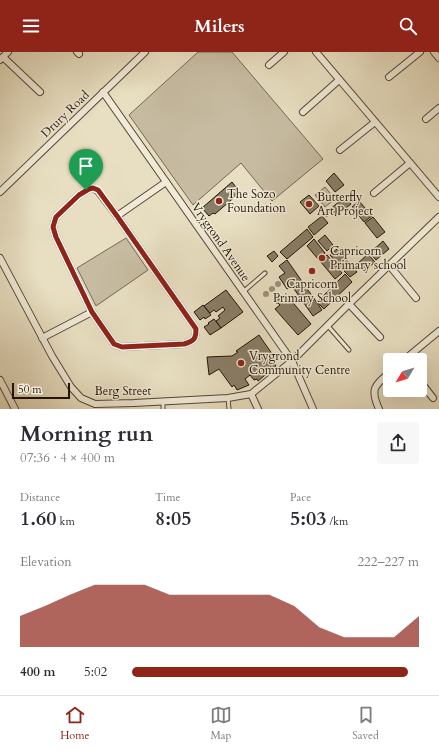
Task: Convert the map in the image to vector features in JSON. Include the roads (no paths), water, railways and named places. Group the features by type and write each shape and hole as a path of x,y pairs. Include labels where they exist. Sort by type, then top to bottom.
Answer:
{"street":[{"name":"Drury Road","path":"0,192 145,52"},
{"path":"269,65 284,52"},
{"path":"316,52 439,197"},
{"path":"389,77 420,52"},
{"path":"434,52 439,58"},
{"path":"4,56 40,92"},
{"path":"303,112 339,80"},
{"name":"Vrygrond Avenue","path":"103,92 292,361 313,409"},
{"path":"426,119 439,108"},
{"path":"340,150 375,122"},
{"path":"374,193 410,163"},
{"path":"117,216 166,182"},
{"path":"93,188 98,190 117,216 196,329 196,336 193,340 184,344 122,347 114,344 92,312 56,237 53,227 54,223 56,217 79,195 93,188"},
{"name":"Berg Street","path":"0,258 2,267 52,356 71,388 81,398 95,404 134,406 163,402 228,398 251,394 292,361 439,217"},
{"path":"389,266 416,298"},
{"path":"349,304 380,337"},
{"path":"42,338 92,312"},
{"path":"412,353 439,331"},
{"path":"379,409 374,393 375,388 383,378"},
{"path":"0,380 15,409"},
{"path":"427,390 433,398"},
{"path":"251,394 258,409"}],"lane":[{"path":"243,292 266,273"},
{"path":"328,326 349,350"},
{"path":"228,398 229,409"},
{"path":"163,402 163,409"}],"place":[{"name":"The Sozo Foundation","path":"219,201"},
{"name":"Butterfly Art Project","path":"309,204"},
{"name":"Capricorn Primary school","path":"322,258"},
{"name":"Capricorn Primary School","path":"312,271"},
{"name":"Vrygrond Community Centre","path":"241,363"}]}
